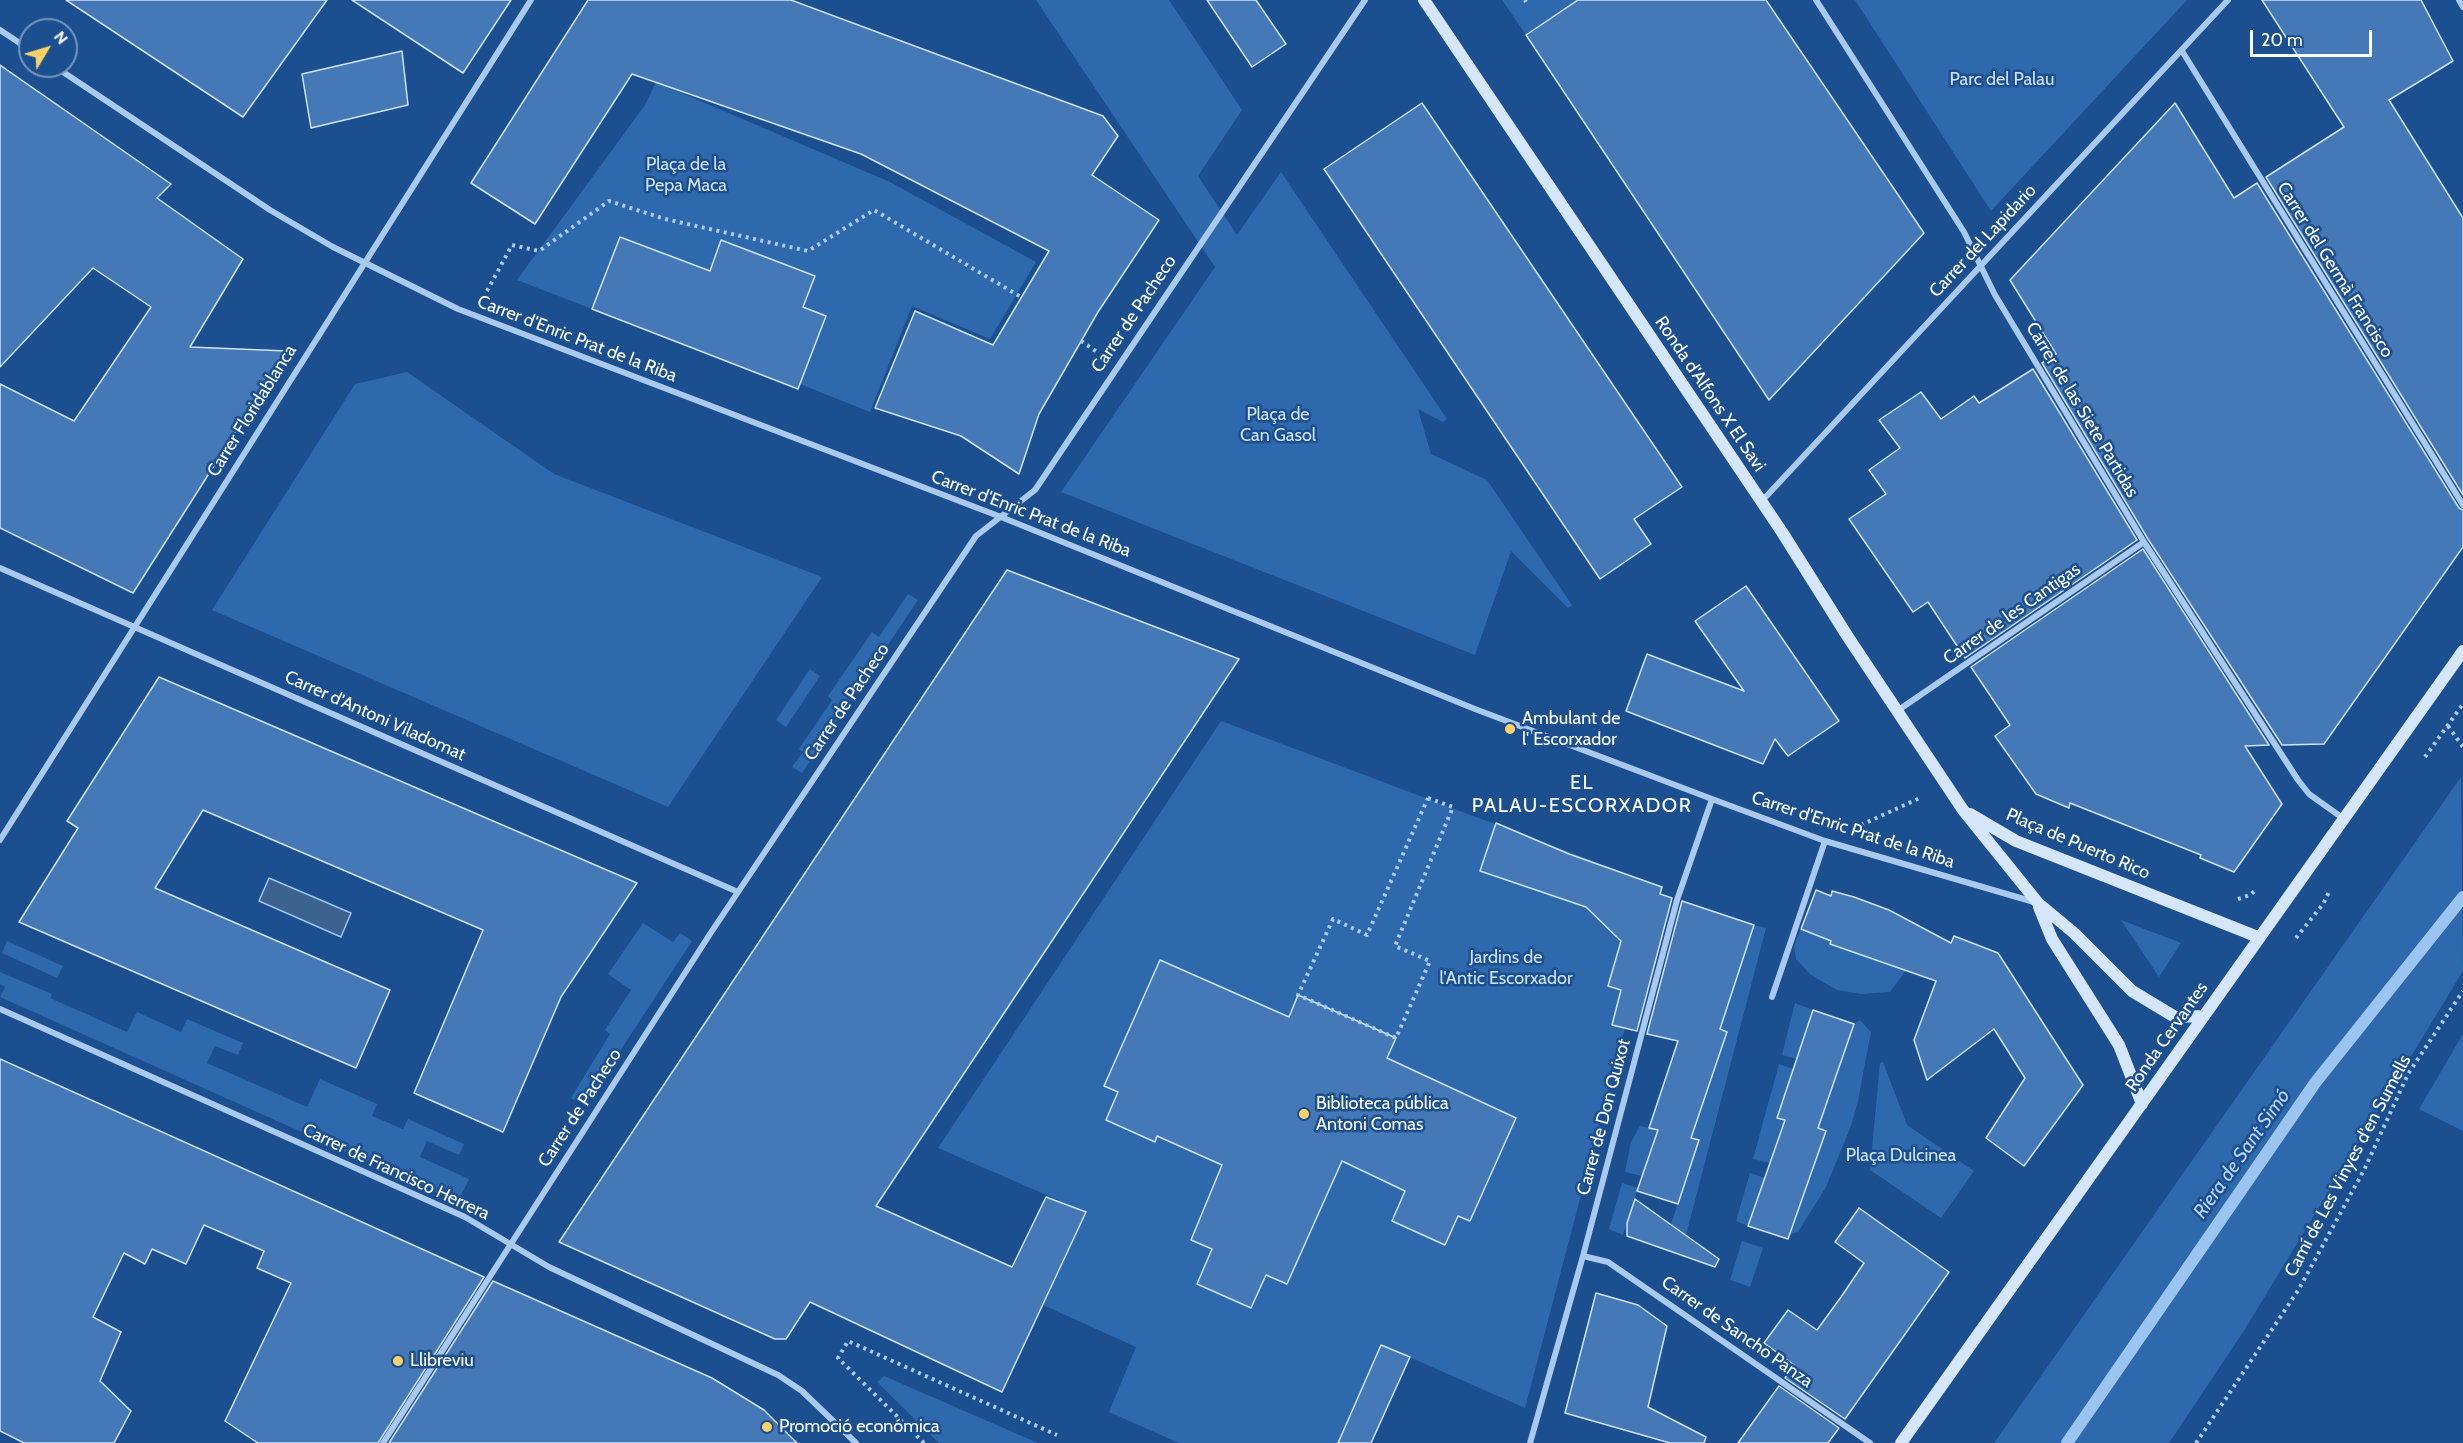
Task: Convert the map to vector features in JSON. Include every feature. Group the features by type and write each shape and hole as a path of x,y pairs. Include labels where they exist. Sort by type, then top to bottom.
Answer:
{"street":[{"name":"Carrer Floridablanca","path":"0,840 531,0"},
{"name":"Carrer de Pacheco","path":"382,1443 738,892 976,536 1035,490 1365,0"},
{"name":"Ronda d'Alfons X El Savi","path":"1424,0 1761,502 1963,810"},
{"name":"Carrer de las Siete Partidas","path":"1816,0 1964,232 1995,295 2144,542 2298,780 2309,794 2344,819"},
{"name":"Carrer del Lapidario","path":"1761,502 2228,0"},
{"path":"2459,0 2463,7"},
{"path":"0,30 18,42"},
{"name":"Carrer del Germà Francisco","path":"2182,51 2463,505"},
{"name":"Carrer d'Enric Prat de la Riba","path":"72,78 270,210 364,262 458,309 1001,517 1475,709 1712,799 1825,841 2038,903"},
{"name":"Carrer de les Cantigas","path":"1896,711 2144,542"},
{"name":"Carrer d'Antoni Viladomat","path":"0,568 738,892"},
{"name":"Ronda Cervantes","path":"1900,1443 2463,651"},
{"name":"Carrer de Don Quixot","path":"1530,1443 1583,1256 1677,900 1712,799"},
{"name":"Plaça de Puerto Rico","path":"1963,810 2038,903 2148,1002 2175,1017 2204,1016"},
{"name":"Plaça de Puerto Rico","path":"1963,810 2016,841 2258,937"},
{"path":"1772,997 1825,841"},
{"name":"Plaça de Puerto Rico","path":"2038,903 2052,939 2120,1045 2142,1104"},
{"name":"Carrer de Francisco Herrera","path":"0,1009 465,1217 549,1268 778,1375 802,1391 856,1443"},
{"name":"Carrer de Sancho Panza","path":"1583,1256 1608,1262 1870,1443"}],"path":[{"path":"487,291 512,245 539,251 609,201 665,219 808,251 874,210 1021,297"},
{"path":"1081,341 1097,352"},
{"path":"2459,742 2463,747"},
{"path":"1428,798 1453,807 1395,946 1430,962 1396,1038 1298,995 1316,955 1333,919 1367,934 1428,798"},
{"path":"2233,900 2250,895 2261,885"},
{"path":"2296,886 2322,904"},
{"name":"Camí de Les Vinyes d'en Sumells","path":"2196,1443 2299,1288 2365,1168 2408,1074 2463,992"},
{"path":"924,1443 838,1358 848,1341 1057,1435"}],"green space":[{"name":"Plaça de Can Gasol","path":"1036,0 1169,0 1242,110 1198,176 1237,235 1281,172 1447,419 1443,422 1418,409 1431,454 1487,480 1572,605 1568,608 1511,551 1475,655 1061,492 1215,267"},
{"path":"1502,0 1578,0 1526,35"},
{"name":"Parc del Palau","path":"1855,0 2187,0 1991,211"},
{"name":"Plaça de la Pepa Maca","path":"656,82 890,182 1036,262 990,339 912,306 870,412 800,384 803,307 815,276 722,240 710,271 620,237 592,309 517,280 645,105"},
{"path":"407,372 554,474 822,577 668,807 212,610 355,384"},
{"path":"908,594 918,600 802,773 792,767 803,752 799,749 832,700 828,696 872,632 879,637"},
{"path":"810,669 820,676 786,727 776,720"},
{"name":"Jardins de l'Antic Escorxador","path":"1221,721 1662,887 1525,1408 1382,1345 1338,1443 1179,1443 1109,1412 1136,1347 1043,1305 1086,1212 938,1148","holes":["1298,995 1396,1039 1287,1284 1266,1275 1251,1308 1197,1284 1212,1249 1191,1239"]},
{"path":"2461,777 2463,971 2245,1329 2169,1443 1994,1443"},
{"path":"2121,920 2181,943 2159,977"},
{"path":"643,923 673,942 680,933 692,941 584,1106 571,1098 610,1034 605,1030 631,990 608,974"},
{"path":"1754,925 1766,928 1686,1235 1669,1230 1699,1140 1691,1138 1727,1032 1720,1029"},
{"path":"1801,929 1831,941 1830,944 1906,970 1890,992 1861,994 1837,990 1811,975 1796,959 1794,946"},
{"path":"7,941 63,966 57,978 2,953"},
{"path":"0,972 52,994 50,998 127,1032 137,1012 181,1032 187,1019 243,1043 238,1055 215,1046 207,1063 307,1107 320,1079 377,1104 372,1116 403,1129 408,1119 464,1144 459,1155 427,1141 420,1157 469,1179 458,1202 0,997 5,987 0,984"},
{"path":"1795,1003 1813,1010 1796,1059 1782,1055"},
{"path":"1860,1020 1871,1032 1851,1126 1826,1187 1798,1232 1790,1234 1805,1191 1804,1178 1810,1180 1825,1131 1817,1128 1854,1024"},
{"path":"2463,1034 2463,1131 2419,1109"},
{"name":"Plaça Dulcinea","path":"1883,1062 1907,1125 1974,1171 1941,1218 1870,1170 1880,1063"},
{"path":"1779,1064 1793,1069 1777,1118 1785,1120 1770,1163 1753,1159"},
{"path":"1640,1126 1658,1130 1642,1176 1625,1172 1631,1142"},
{"path":"1750,1173 1765,1178 1748,1226 1736,1221"},
{"path":"1622,1183 1638,1188 1623,1235 1609,1229"},
{"path":"1742,1241 1763,1248 1750,1287 1730,1280"},
{"path":"884,1376 1038,1443 939,1443 877,1382"}],"shaded area":[{"path":"269,878 351,913 341,937 259,901"}],"building":[{"path":"66,0 327,0 243,117"},
{"path":"352,0 511,0 463,73"},
{"path":"588,0 791,0 1103,116 1118,136 1092,175 1159,220 1098,312 1039,414 1019,474 961,436 875,408 915,311 993,345 1049,251 861,154 632,74 535,224 471,183"},
{"path":"1207,0 1256,0 1286,44 1252,67"},
{"path":"1578,0 1766,0 1924,233 1769,400 1526,35"},
{"path":"2262,0 2421,0 2453,61 2389,100 2463,218 2463,495 2266,177 2344,127"},
{"path":"402,51 408,105 311,128 302,74"},
{"path":"0,65 171,184 157,198 243,259 190,347 287,351 133,593 0,528 0,384 74,421 151,307 93,268 0,367"},
{"path":"1422,103 1682,487 1634,519 1651,544 1600,579 1324,169"},
{"path":"2175,103 2234,198 2257,183 2459,508 2463,510 2463,547 2324,744 2282,745 2148,539 2042,363 2056,354 2010,280"},
{"path":"620,237 710,271 721,240 815,276 803,307 826,316 798,389 592,309"},
{"path":"2033,369 2137,540 1965,658 1928,602 1913,612 1849,519 1886,494 1869,470 1900,448 1879,420 1921,392 1941,419 1974,396 1979,403"},
{"path":"2143,549 2269,745 2245,746 2282,804 2234,872 2200,858 2201,855 2070,803 2069,808 2036,794 1995,736 2010,725 1971,667"},
{"path":"1007,570 1239,659 876,1206 1012,1267 1046,1197 1086,1212 1002,1392 810,1302 786,1339 775,1339 559,1242"},
{"path":"1746,586 1839,721 1788,756 1775,739 1763,764 1626,711 1647,654 1744,691 1695,621"},
{"path":"159,677 637,883 561,997 503,1132 414,1093 483,930 203,810 155,888 390,990 356,1068 19,922 78,828 67,821"},
{"path":"1496,823 1569,854 1662,887 1660,894 1672,898 1637,1031 1612,1025 1621,990 1608,986 1621,941 1586,907 1480,871"},
{"path":"1816,890 1831,896 1832,891 1854,897 1889,910 1951,943 1954,936 1998,953 2083,1085 2024,1166 1986,1138 2025,1078 1994,1029 1927,1080 1914,1040 1936,981 1830,944 1831,941 1801,929"},
{"path":"1682,901 1754,925 1720,1029 1727,1032 1691,1138 1699,1140 1678,1204 1637,1191 1658,1130 1649,1128 1678,1041 1647,1034"},
{"path":"1160,960 1289,1017 1298,995 1396,1038 1387,1058 1516,1118 1470,1221 1458,1216 1445,1245 1392,1221 1405,1191 1342,1161 1287,1284 1266,1275 1251,1308 1197,1284 1212,1249 1191,1240 1222,1165 1157,1136 1155,1142 1106,1120 1118,1092 1104,1086"},
{"path":"1813,1010 1854,1024 1818,1128 1826,1131 1788,1239 1748,1226 1785,1120 1777,1118"},
{"path":"0,1059 484,1277 378,1443 258,1443 225,1421 291,1283 257,1268 264,1251 204,1225 186,1264 152,1249 145,1264 124,1253 93,1317 121,1332 100,1381 131,1411 114,1443 24,1443 0,1431"},
{"path":"1635,1199 1719,1259 1715,1267 1627,1236 1627,1223"},
{"path":"1859,1208 1949,1272 1845,1419 1785,1378 1794,1365 1764,1343 1788,1310 1817,1330 1841,1297 1864,1263 1835,1242"},
{"path":"493,1281 712,1378 764,1410 797,1443 389,1443"},
{"path":"1596,1293 1638,1305 1667,1326 1648,1407 1706,1437 1704,1443 1670,1443 1565,1413"},
{"path":"1381,1345 1410,1357 1371,1443 1338,1443"},
{"path":"1779,1386 1839,1428 1828,1443 1738,1443"}],"waterway":[{"name":"Riera de Sant Simó","path":"2067,1443 2315,1083 2463,897"}],"place":[{"name":"Ambulant de l' Escorxador","path":"1510,729"},
{"name":"Biblioteca pública Antoni Comas","path":"1304,1114"},
{"name":"Llibreviu","path":"398,1361"},
{"name":"Promoció económica","path":"767,1427"}],"district":[{"name":"EL PALAU-ESCORXADOR","path":"1582,794"}]}
